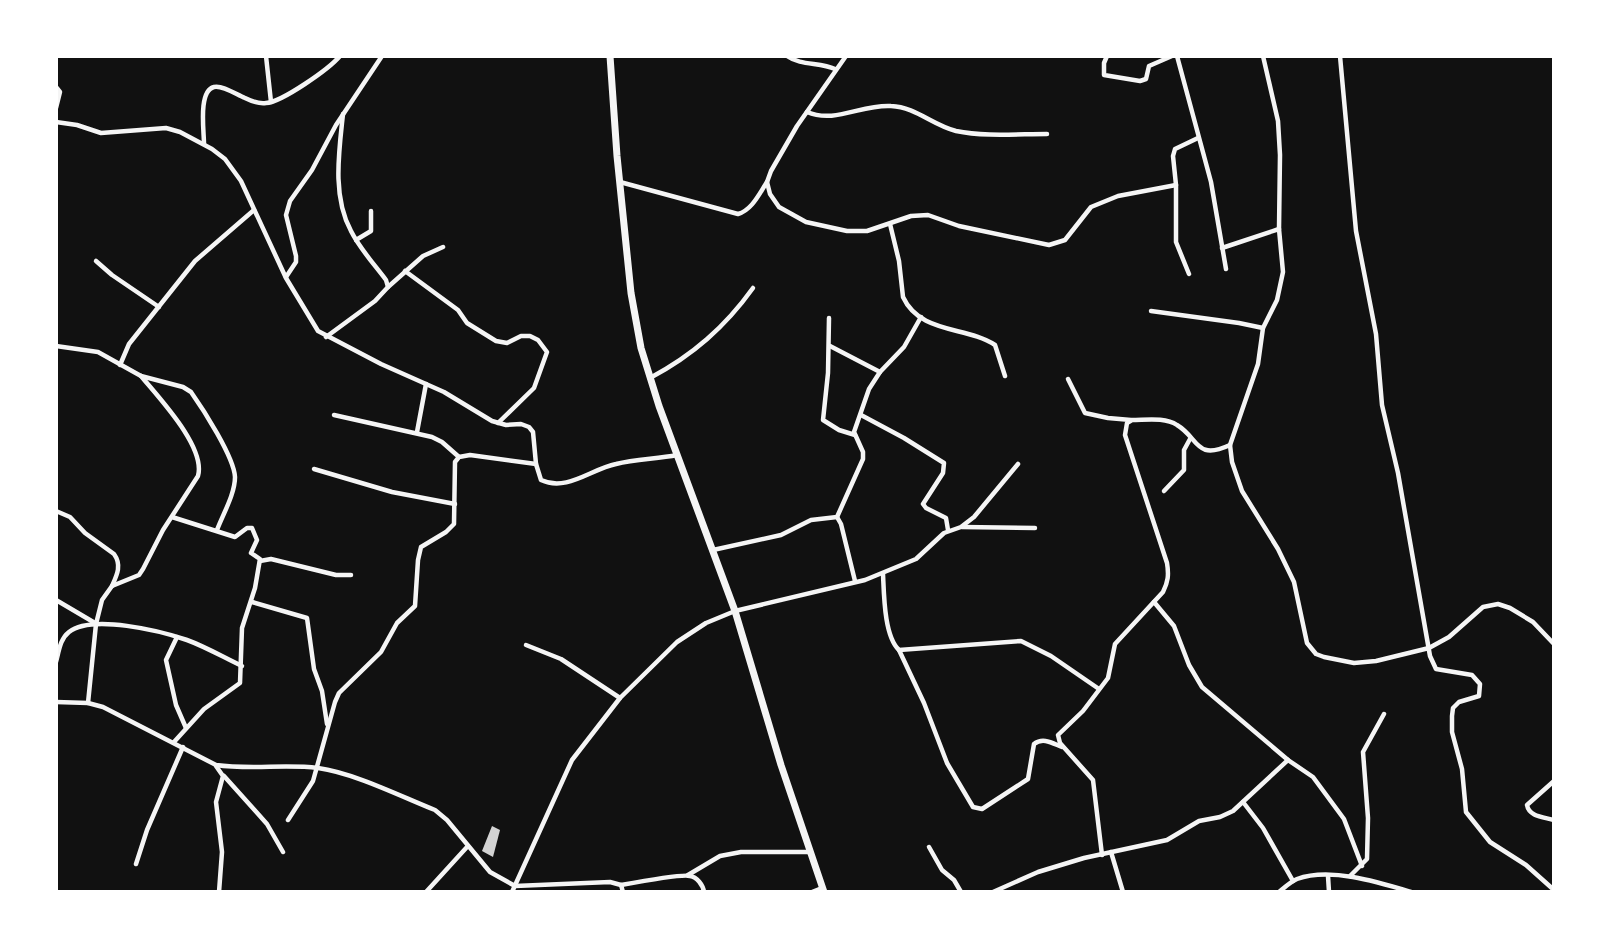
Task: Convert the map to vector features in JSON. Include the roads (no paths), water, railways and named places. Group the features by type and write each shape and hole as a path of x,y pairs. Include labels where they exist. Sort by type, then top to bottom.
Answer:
{"main road":[{"path":"610,56 631,293 641,348 649,379 735,611 823,890"}],"street":[{"path":"266,56 271,102"},
{"path":"204,144 203,104 207,92 212,88 225,89 259,103 271,102 316,76 340,56"},
{"path":"286,278 296,262 287,221 288,206 312,170 343,114 382,56"},
{"path":"788,56 793,60 824,64 835,69"},
{"path":"620,182 692,200 733,214 745,212 767,182 807,112 846,56"},
{"path":"1107,56 1104,75 1140,81 1146,79 1149,66 1172,56"},
{"path":"1177,56 1211,182 1226,269"},
{"path":"1264,56 1278,121 1279,229 1283,272 1277,300 1263,328 1258,364 1230,445 1232,462 1242,491 1278,549 1294,582 1304,636 1312,650 1324,657 1354,663 1376,661 1429,648 1448,637 1483,607 1498,604 1533,622 1554,644"},
{"path":"1340,56 1356,231 1376,334 1382,405 1398,473 1433,666 1436,669 1472,675 1480,684 1479,696 1459,702 1453,708 1452,716 1452,732 1462,769 1466,812 1490,842 1527,865 1554,891"},
{"path":"56,87 60,92 56,108"},
{"path":"807,112 816,116 834,117 862,108 905,107 955,131 1047,134"},
{"path":"343,114 340,191 346,221 388,287"},
{"path":"56,121 101,133 166,128 204,144 233,169 286,278 313,325 326,337 444,392 498,424 521,424 529,427 541,480 549,484 562,484 607,466 678,455"},
{"path":"1189,274 1176,242 1173,152 1198,138"},
{"path":"767,182 773,201 806,222 847,231 867,231 911,216 928,215 959,226 1049,245 1065,240 1091,207 1118,196 1176,185"},
{"path":"120,365 129,344 195,261 254,210"},
{"path":"356,240 371,231 371,211"},
{"path":"890,224 900,261 906,304 920,317 939,328 990,342 998,352 1004,376"},
{"path":"1222,248 1279,229"},
{"path":"326,337 375,301 423,256 443,247"},
{"path":"96,261 159,307"},
{"path":"405,271 458,310 467,323 490,338 507,343 522,336 530,336 546,349 547,355 540,366 534,388 498,424"},
{"path":"649,379 681,362 713,335 734,314 753,288"},
{"path":"1151,311 1263,328"},
{"path":"855,435 869,389 880,372 904,346 920,317"},
{"path":"829,318 830,346 823,420 855,435 863,452 863,459 837,517"},
{"path":"56,346 98,352 141,376 183,387 191,392 226,451 235,478 217,530"},
{"path":"830,346 880,372"},
{"path":"112,586 139,575 198,476 199,464 186,436 141,376"},
{"path":"1068,379 1085,413 1108,418 1169,421 1180,427 1196,446 1214,450 1230,445"},
{"path":"417,432 426,384"},
{"path":"334,415 417,432 442,442 459,457"},
{"path":"861,415 944,463 943,473 923,504 946,518 948,530"},
{"path":"1102,855 1093,780 1058,740 1060,731 1083,711 1108,678 1115,644 1163,592 1169,575 1125,435 1127,423 1132,420"},
{"path":"1164,491 1182,474 1185,465 1184,450 1190,439"},
{"path":"459,457 470,455 536,464"},
{"path":"288,820 313,781 339,693 381,652 397,623 415,606 421,547 451,528 455,519 454,466 459,457"},
{"path":"961,527 974,517 1018,464"},
{"path":"314,469 392,492 455,504"},
{"path":"56,511 70,517 85,533 114,554 118,563 118,571 102,600 96,624 88,703"},
{"path":"172,517 235,537 247,528 252,528 257,540 251,553 259,557 260,561 252,602 242,628 242,679 238,685 204,709 174,742"},
{"path":"713,550 782,535 811,520 837,517"},
{"path":"837,517 855,582"},
{"path":"512,892 572,760 620,698 677,642 706,624 735,611 883,574 916,559 948,530 961,527 1035,528"},
{"path":"260,561 271,559 336,575 351,575"},
{"path":"883,574 884,599 891,634 924,703 947,763 974,807 982,809 1028,779 1034,744 1039,740 1063,747"},
{"path":"56,600 96,624"},
{"path":"1154,601 1174,626 1189,665 1202,687 1288,760 1313,777 1344,819 1362,866"},
{"path":"252,602 307,618 314,669 328,729"},
{"path":"56,662 60,645 70,631 96,624 140,628 177,637 242,666"},
{"path":"177,637 166,660 171,688 186,728"},
{"path":"899,650 1021,641 1051,656 1099,688"},
{"path":"526,645 561,659 620,698"},
{"path":"56,702 88,703 103,707 216,765 234,768 316,768 337,772 435,810 447,820 490,872 515,886 610,882 621,885 688,875 720,856 741,852 809,852"},
{"path":"1350,876 1367,859 1363,752 1384,714"},
{"path":"136,864 147,830 183,747"},
{"path":"993,892 1038,872 1167,840 1199,821 1220,817 1233,811 1288,760"},
{"path":"216,765 267,824 283,852"},
{"path":"219,892 222,842 216,802 223,776"},
{"path":"1554,781 1527,805 1533,815 1554,820"},
{"path":"1243,802 1263,828 1293,881"},
{"path":"426,892 467,847"},
{"path":"929,847 942,870 954,880 961,892"},
{"path":"1111,852 1123,892"},
{"path":"688,875 704,887 704,892"},
{"path":"1328,876 1329,892"},
{"path":"1279,892 1293,881 1304,877 1328,876 1350,876 1411,892"},
{"path":"621,885 623,892"},
{"path":"812,892 823,890"}]}
